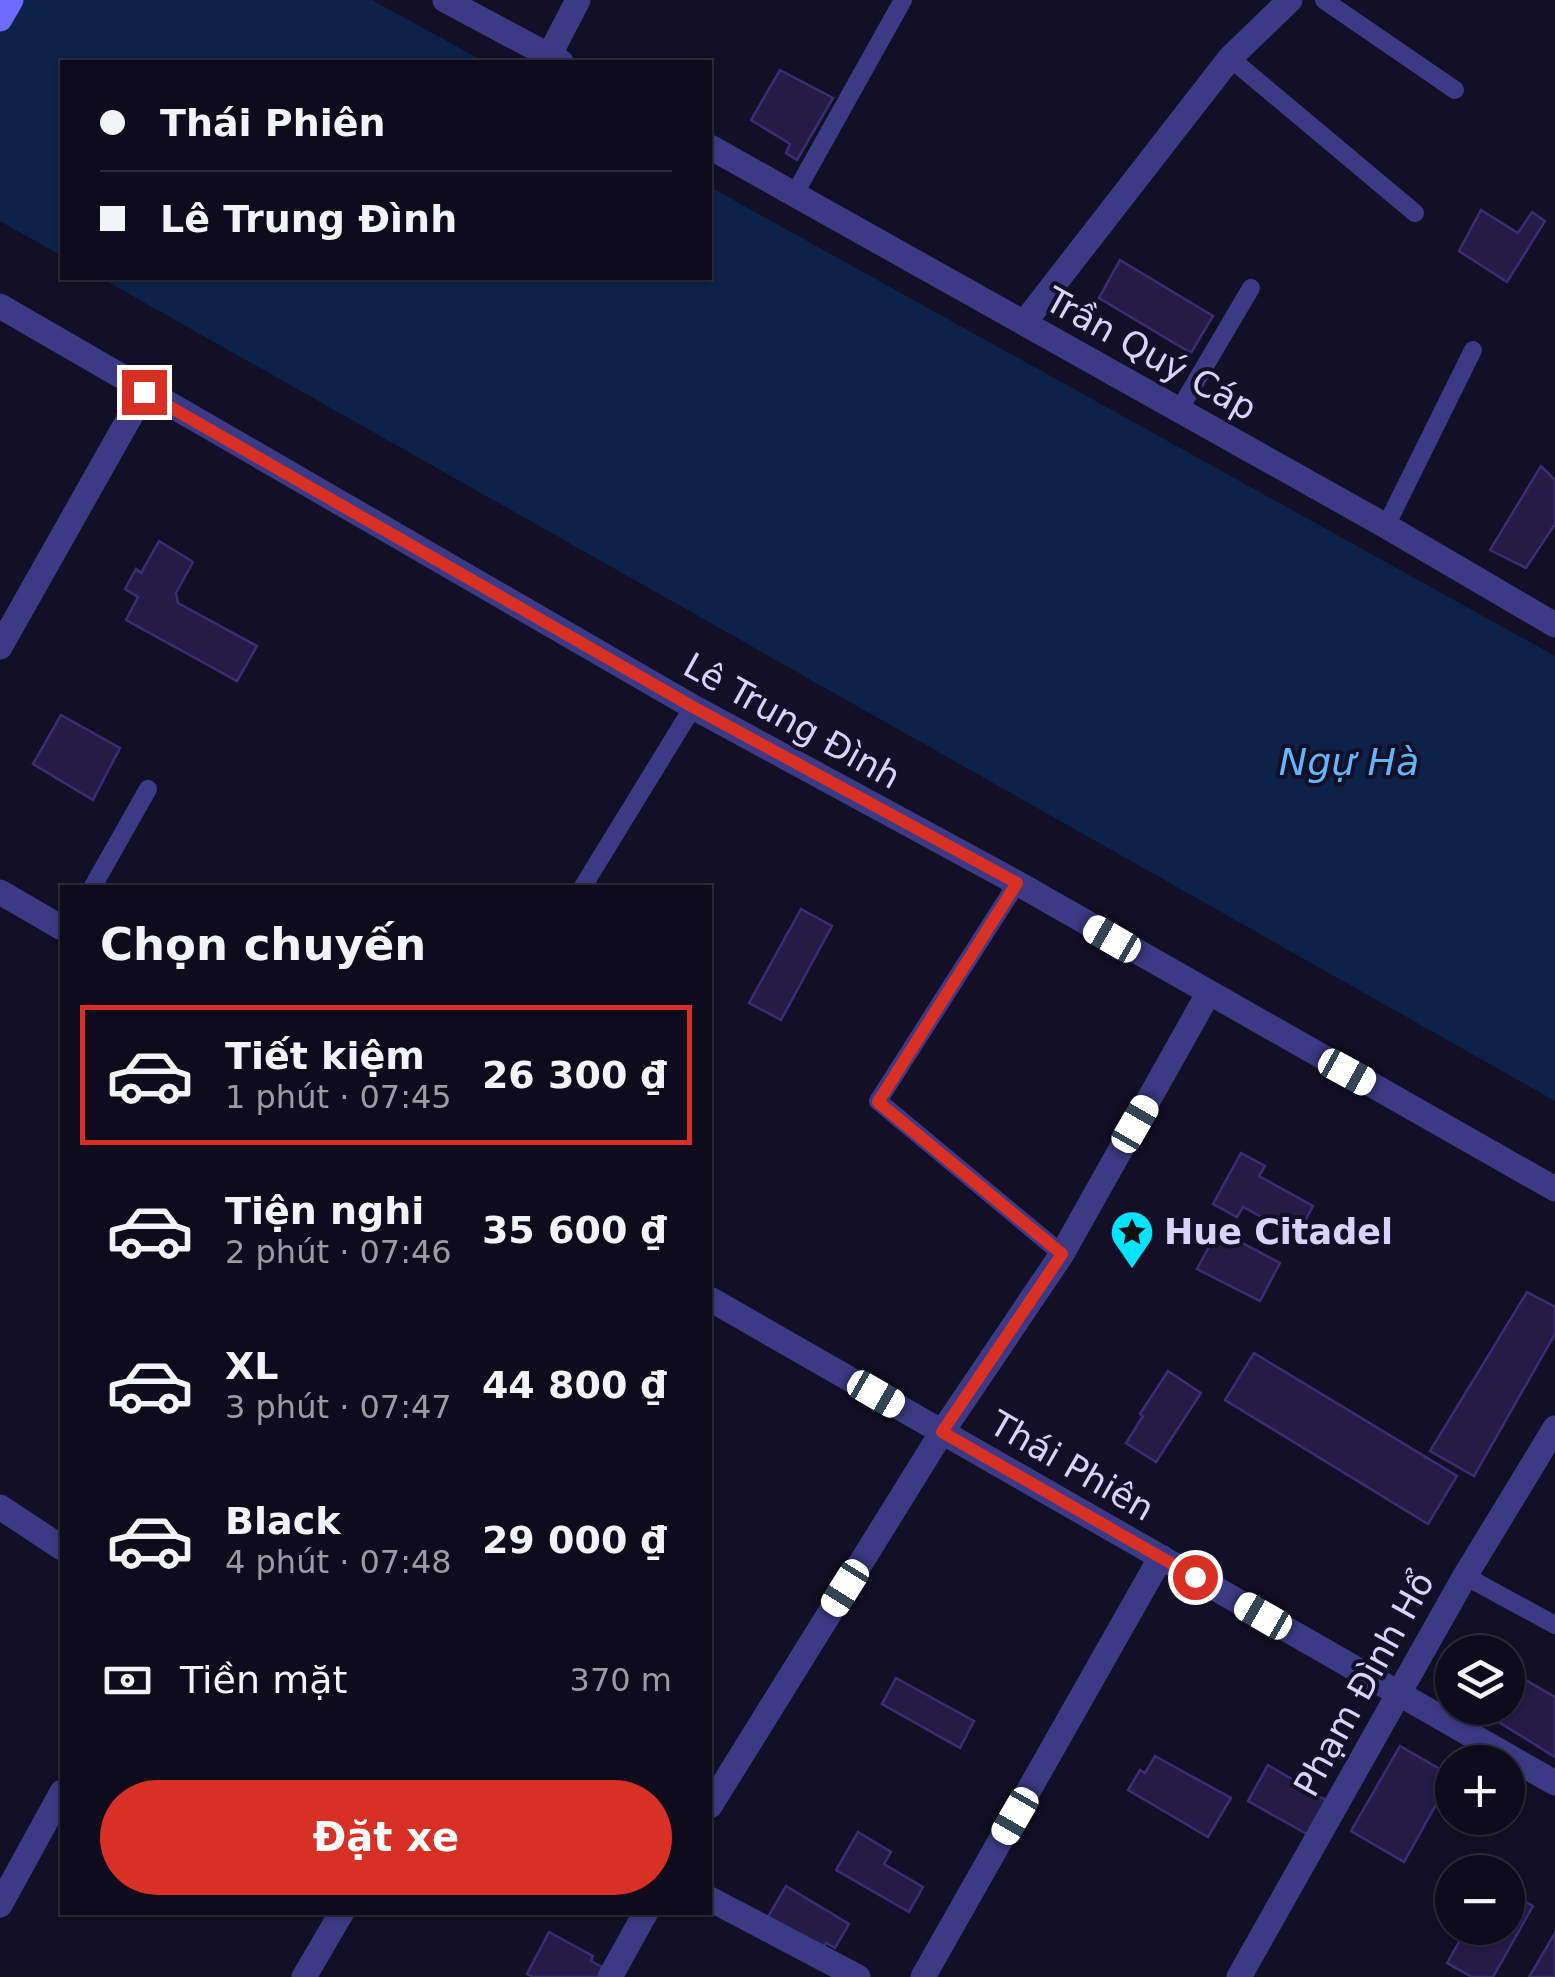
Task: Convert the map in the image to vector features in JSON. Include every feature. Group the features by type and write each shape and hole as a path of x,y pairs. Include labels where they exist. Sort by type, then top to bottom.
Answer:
{"main road":[{"path":"0,19 11,0"}],"street":[{"path":"445,0 555,59 578,0"},
{"path":"1024,322 1230,58 1290,0"},
{"name":"Trần Quý Cáp","path":"712,148 1386,526 1555,626"},
{"name":"Lê Trung Đình","path":"0,306 693,707 1017,883 1555,1188"},
{"path":"0,647 144,392"},
{"path":"0,892 60,927"},
{"path":"712,1803 942,1432 1062,1254 1208,994"},
{"name":"Thái Phiên","path":"712,1300 1555,1783"},
{"name":"Phạm Đình Hổ","path":"1239,1977 1465,1576 1555,1428"},
{"path":"0,1507 60,1547"},
{"path":"923,1977 1162,1557"},
{"path":"0,1905 60,1796"},
{"path":"712,1900 858,1977"},
{"path":"304,1977 340,1915"},
{"path":"610,1977 644,1915"}],"lane":[{"path":"794,195 904,0"},
{"path":"1324,0 1455,90"},
{"path":"1230,58 1415,213"},
{"path":"1179,410 1251,288"},
{"path":"1386,526 1473,350"},
{"path":"584,885 693,707"},
{"path":"94,885 148,789"},
{"path":"1017,883 878,1102 1062,1254"},
{"path":"1465,1576 1555,1624"}],"water":[{"path":"0,0 372,0 481,60 60,60 60,255 0,221"},
{"name":"Ngự Hà","path":"712,188 1555,656 1555,1101 105,280 712,280"}],"building":[{"path":"780,70 833,98 797,160 786,153 790,144 751,120"},
{"path":"1481,210 1518,233 1532,212 1545,221 1507,282 1459,251"},
{"path":"1120,260 1213,316 1191,353 1099,298"},
{"path":"1541,466 1555,480 1555,524 1526,568 1490,550"},
{"path":"159,541 193,562 176,593 178,603 257,646 237,681 126,620 138,597 125,589 136,569 141,573"},
{"path":"61,715 120,748 93,800 33,764"},
{"path":"801,909 832,926 781,1020 749,1003"},
{"path":"1241,1153 1265,1166 1259,1176 1313,1206 1297,1236 1243,1207 1237,1217 1213,1204"},
{"path":"1218,1230 1280,1263 1260,1301 1197,1269"},
{"path":"1527,1292 1555,1307 1555,1334 1474,1476 1430,1451"},
{"path":"1254,1353 1457,1476 1428,1524 1225,1400"},
{"path":"1168,1371 1201,1393 1156,1462 1126,1443"},
{"path":"896,1678 974,1721 960,1748 882,1704"},
{"path":"1525,1680 1555,1697 1555,1757 1503,1725 1525,1725"},
{"path":"1400,1746 1435,1766 1435,1806 1404,1862 1351,1831"},
{"path":"1155,1756 1231,1798 1208,1837 1128,1790 1140,1770 1145,1773"},
{"path":"1268,1765 1302,1785 1299,1789 1327,1800 1312,1837 1248,1801"},
{"path":"858,1832 891,1852 884,1864 923,1887 909,1912 836,1870"},
{"path":"786,1886 849,1924 835,1948 826,1943 816,1959 762,1927"},
{"path":"1525,1902 1533,1906 1525,1920"},
{"path":"549,1932 593,1956 591,1961 611,1972 608,1977 527,1974"},
{"path":"1555,1933 1555,1977 1529,1977"},
{"path":"1457,1945 1511,1945 1493,1977 1472,1977 1447,1963"}],"place":[{"name":"Hue Citadel","path":"1132,1270"}],"route":[{"path":"144,392 693,707 1017,883 878,1102 1062,1254 942,1432 1195,1577"}]}
